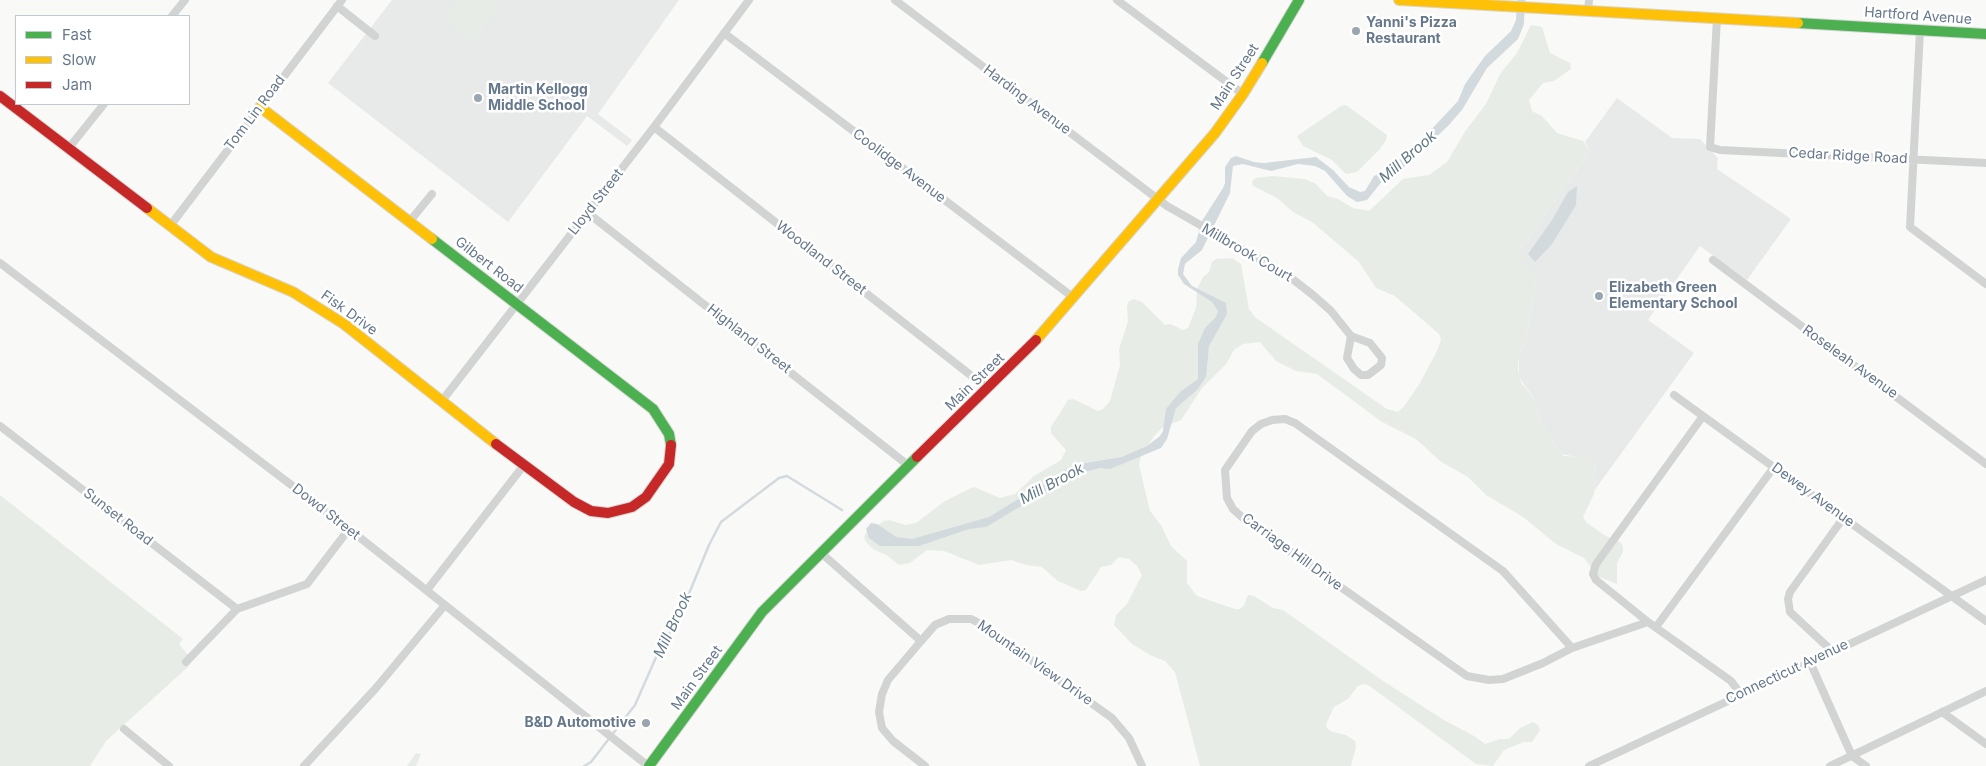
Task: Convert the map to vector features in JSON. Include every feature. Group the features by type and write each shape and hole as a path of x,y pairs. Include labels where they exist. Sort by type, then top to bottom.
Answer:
{"main road":[{"name":"Main Street","path":"649,766 762,612 820,552 1027,351 1074,298 1214,133 1243,94 1299,0"},
{"name":"Hartford Avenue","path":"1399,0 1986,34"},
{"name":"Fisk Drive","path":"0,96 210,257 293,292 344,324 441,402 574,502 591,511 608,513 632,507 646,497 669,464"},
{"name":"Gilbert Road","path":"260,107 654,409 669,434 671,448 669,464"}],"street":[{"path":"173,15 185,0"},
{"name":"Lloyd Street","path":"441,402 654,127 749,0"},
{"name":"Harding Avenue","path":"895,0 1158,199"},
{"path":"1117,0 1243,94"},
{"path":"1588,11 1589,0"},
{"path":"339,3 375,36"},
{"name":"Tom Lin Road","path":"170,226 339,3"},
{"name":"Cedar Ridge Road","path":"1717,18 1710,147 1720,150 1986,163"},
{"path":"1920,30 1910,227 1986,284"},
{"name":"Coolidge Avenue","path":"724,33 1074,298"},
{"path":"68,149 103,105"},
{"name":"Woodland Street","path":"654,127 988,388"},
{"path":"410,221 432,194"},
{"name":"Millbrook Court","path":"1158,199 1197,224 1286,274 1331,311 1351,336 1370,343 1382,358 1381,365 1368,375 1361,375 1354,370 1347,358 1351,336"},
{"name":"Highland Street","path":"588,213 909,466"},
{"name":"Roseleah Avenue","path":"1713,260 1986,464"},
{"name":"Dowd Street","path":"0,263 427,590 649,766"},
{"name":"Dewey Avenue","path":"1674,394 1986,621"},
{"path":"1704,416 1596,564 1593,574 1596,580 1648,622 1731,681 1740,693"},
{"name":"Carriage Hill Drive","path":"1572,648 1503,571 1295,422 1285,419 1272,420 1252,430 1225,470 1227,498 1233,509 1467,676 1489,680 1503,679 1543,663 1572,648 1648,622"},
{"name":"Sunset Road","path":"0,426 237,609"},
{"path":"427,590 524,465"},
{"path":"1656,627 1774,467"},
{"path":"1832,651 1788,607 1790,592 1844,517"},
{"path":"186,662 237,609 307,584 348,529"},
{"path":"820,552 921,641"},
{"name":"Connecticut Avenue","path":"1589,766 1740,693 1986,580"},
{"path":"304,766 376,688 445,605"},
{"name":"Mountain View Drive","path":"925,766 893,741 882,728 879,712 882,694 888,680 936,625 949,619 971,619 981,624 1112,718 1129,738 1142,766"},
{"path":"1810,662 1852,756 1866,766"},
{"path":"1830,766 1986,691"},
{"path":"1942,712 1986,744"},
{"path":"124,729 169,766"}],"shaded area":[{"name":"Martin Kellogg Middle School","path":"392,0 679,0 598,114 632,140 627,146 587,116 508,222 328,83"},
{"path":"458,0 491,0 500,7 473,41 443,18"},
{"path":"1531,25 1542,27 1550,53 1570,63 1571,69 1554,81 1543,83 1529,100 1532,111 1542,116 1557,133 1583,141 1589,150 1578,169 1517,254 1517,260 1535,272 1537,277 1527,338 1519,353 1518,370 1521,382 1535,400 1540,421 1562,454 1564,456 1592,457 1596,461 1594,494 1583,517 1586,522 1604,535 1620,542 1623,546 1623,552 1617,563 1617,584 1597,576 1584,558 1556,544 1523,517 1486,495 1468,477 1440,461 1416,439 1382,422 1317,374 1296,371 1276,361 1260,342 1243,344 1234,350 1226,364 1202,388 1181,420 1162,428 1154,436 1140,459 1139,465 1150,511 1161,525 1171,546 1187,561 1187,583 1197,596 1240,609 1248,595 1254,596 1273,608 1283,610 1386,683 1485,744 1500,739 1509,739 1520,728 1533,722 1538,725 1540,730 1532,742 1524,742 1504,750 1493,766 1476,764 1368,685 1363,684 1358,686 1348,699 1334,707 1326,727 1330,731 1346,735 1355,741 1356,747 1351,766 1200,766 1175,672 1165,661 1150,655 1132,644 1114,625 1116,615 1127,604 1142,575 1137,566 1129,559 1119,557 1111,565 1101,567 1086,590 1081,591 1058,581 1042,567 1026,565 1011,560 979,565 944,551 927,550 910,563 899,565 888,556 873,549 866,542 864,537 866,533 884,521 889,520 905,525 916,523 945,501 974,487 1000,498 1015,494 1034,476 1061,460 1066,450 1051,433 1051,427 1068,400 1073,399 1098,411 1103,409 1110,401 1120,365 1119,349 1128,321 1127,306 1129,301 1134,299 1142,302 1165,325 1170,324 1183,330 1188,328 1196,308 1197,289 1203,277 1209,272 1212,262 1216,259 1232,258 1241,264 1249,309 1256,318 1387,409 1398,412 1420,383 1438,349 1441,339 1439,334 1395,296 1376,288 1359,262 1312,222 1293,212 1277,198 1253,186 1252,181 1256,178 1272,176 1305,179 1316,184 1327,196 1338,199 1353,208 1369,211 1403,179 1429,175 1447,162 1466,130 1486,104 1500,74 1517,53"},
{"name":"Elizabeth Green Elementary School","path":"1617,98 1672,138 1700,139 1718,158 1717,169 1791,219 1747,280 1700,246 1648,320 1694,353 1594,491 1596,461 1562,454 1540,421 1535,400 1519,377 1519,353 1527,338 1537,277 1517,260 1517,254 1578,169 1589,150 1585,142"},
{"path":"1346,105 1387,135 1380,149 1357,172 1346,174 1332,160 1303,146 1297,136 1341,106"},
{"path":"0,495 183,639 179,644 188,655 189,666 106,741 90,766 0,766"},
{"path":"416,753 421,754 416,766 407,766"}],"water":[{"path":"1517,0 1525,0 1524,24 1518,39 1487,68 1462,110 1448,126 1402,169 1384,179 1367,200 1357,202 1347,196 1325,171 1315,166 1298,164 1271,171 1243,164 1233,166 1230,193 1202,250 1185,264 1183,274 1192,286 1226,303 1227,314 1209,346 1206,377 1197,390 1176,408 1167,439 1161,448 1110,469 1100,468 1073,475 986,527 969,529 919,546 880,546 869,538 866,529 871,523 877,524 896,537 912,539 989,517 1074,465 1122,457 1147,446 1160,436 1163,431 1166,409 1180,392 1198,379 1198,344 1205,328 1216,317 1218,311 1212,302 1184,284 1178,275 1178,269 1181,258 1196,242 1202,221 1223,188 1225,183 1225,167 1231,158 1236,156 1264,163 1316,157 1333,170 1349,187 1360,192 1365,191 1374,176 1388,169 1413,149 1458,101 1465,84 1485,56 1511,31 1516,20"},
{"path":"1577,186 1576,205 1552,244 1535,262 1528,254 1552,220 1568,192"}],"waterway":[{"name":"Mill Brook","path":"584,766 591,762 635,705 657,655 681,613 709,545 721,522 779,478 787,476 842,510"}],"traffic: fast":[{"path":"1262,63 1299,0"},
{"path":"1798,23 1986,34"},
{"path":"432,239 653,409 669,434 671,445"},
{"path":"649,766 762,612 917,457"}],"traffic: slow":[{"path":"1399,0 1798,23"},
{"path":"1036,340 1215,133 1243,94 1262,63"},
{"path":"260,107 432,239"},
{"path":"147,208 211,257 293,292 344,324 496,444"}],"traffic: jam":[{"path":"0,96 147,208"},
{"path":"917,457 1036,340"},
{"path":"496,444 574,502 591,511 608,513 632,507 646,497 669,464 671,445"}],"place":[{"name":"Yanni's Pizza Restaurant","path":"1356,31"},
{"name":"Martin Kellogg Middle School","path":"478,98"},
{"name":"Elizabeth Green Elementary School","path":"1599,296"},
{"name":"B&D Automotive","path":"646,723"}]}
